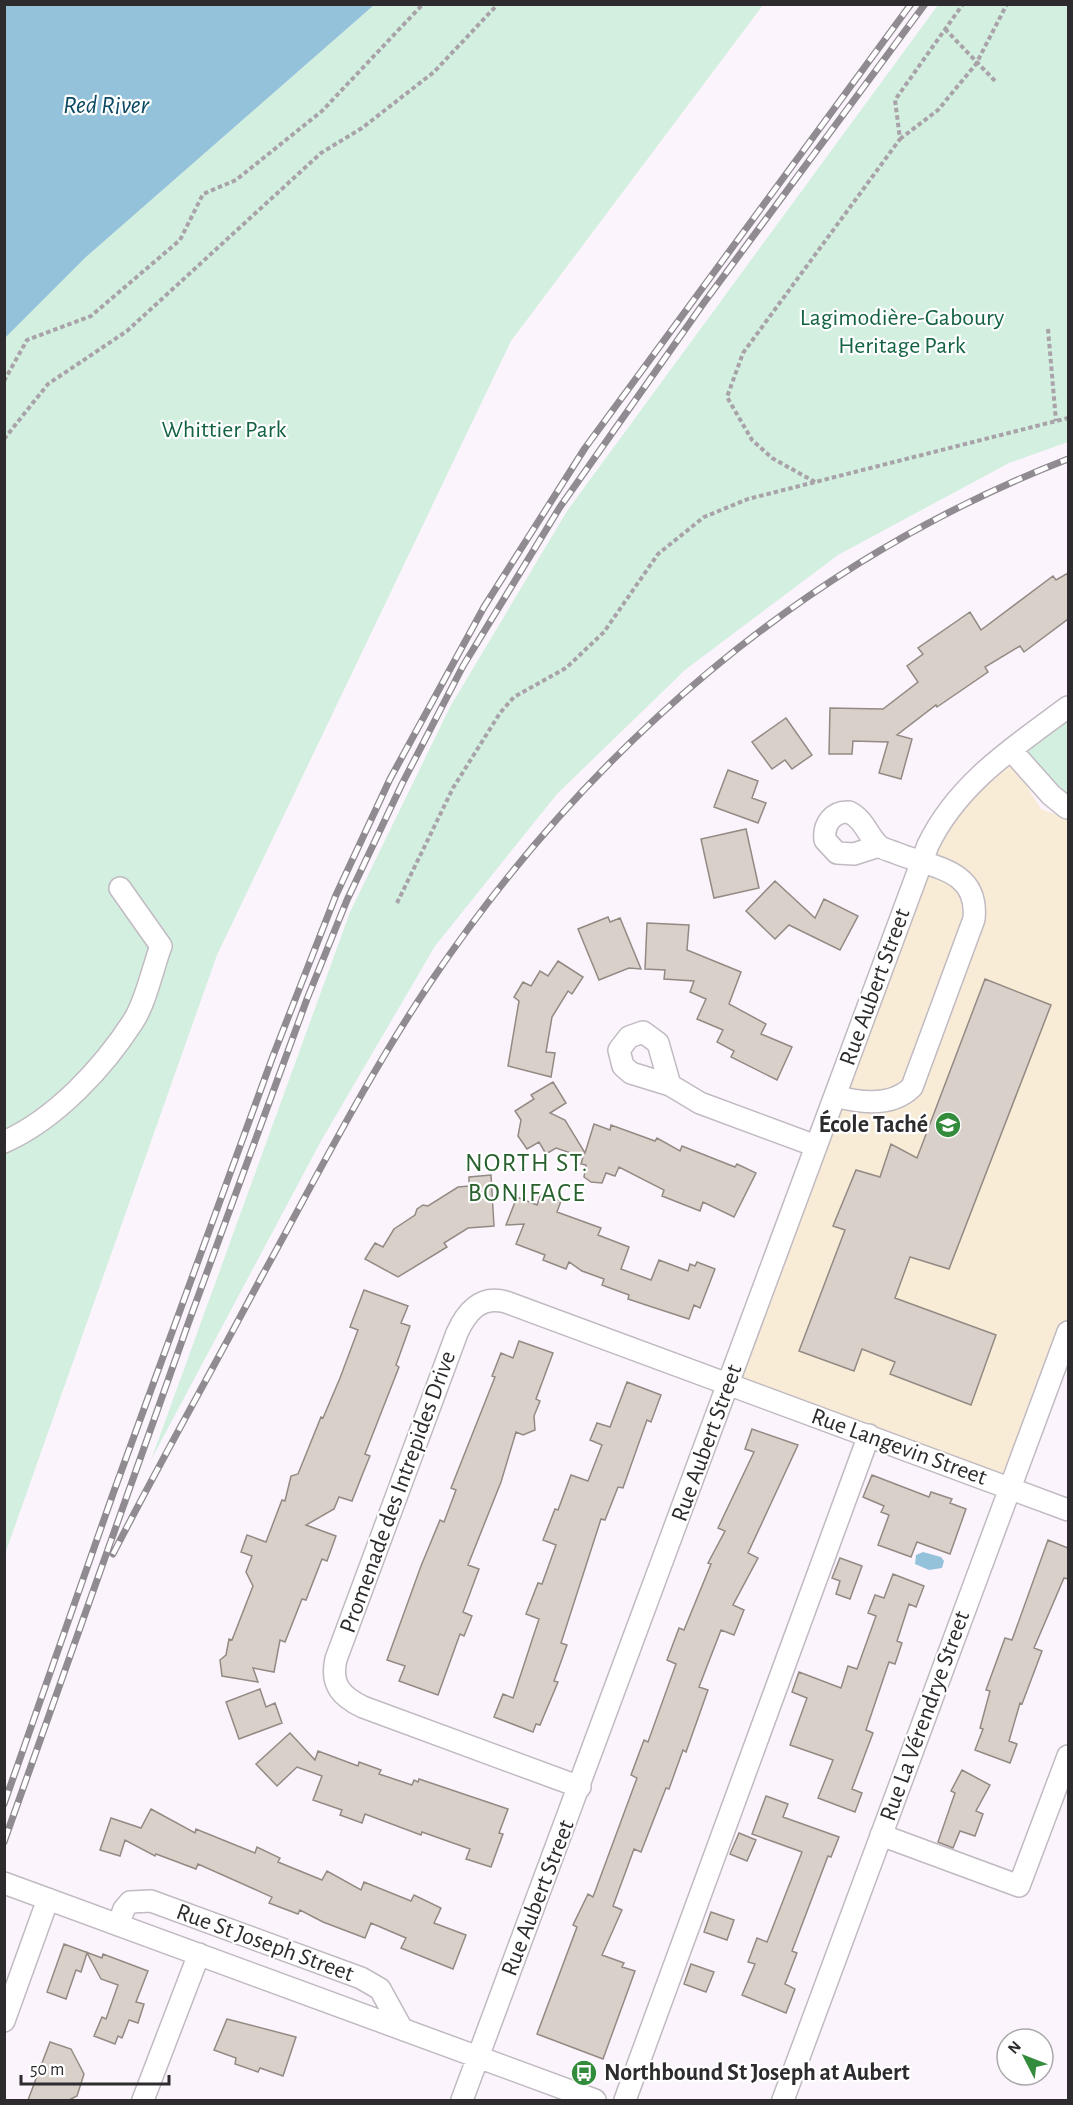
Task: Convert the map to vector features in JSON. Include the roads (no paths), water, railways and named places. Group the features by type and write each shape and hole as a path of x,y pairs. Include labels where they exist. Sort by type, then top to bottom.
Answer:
{"street":[{"name":"Rue Aubert Street","path":"462,2100 934,832 963,791 985,769 1068,707"},
{"path":"1011,750 1051,795 1067,807"},
{"path":"835,1096 864,1103 893,1098 906,1093 912,1087 970,930 976,903 971,889 949,873 879,846"},
{"path":"4,1142 16,1136 77,1092 135,1018 160,946 120,888"},
{"path":"670,1085 699,1103 816,1146"},
{"name":"Promenade des Intrepides Drive","path":"580,1787 352,1702 338,1689 333,1670 336,1659 457,1333 466,1316 479,1303 497,1300 506,1302 728,1384"},
{"name":"Rue La Vérendrye Street","path":"783,2100 1068,1332"},
{"name":"Rue Langevin Street","path":"728,1384 1068,1510"},
{"path":"625,2100 869,1435"},
{"path":"881,1835 1019,1886 1068,1756"},
{"name":"Rue St Joseph Street","path":"4,1883 595,2100"},
{"path":"4,2021 48,1899"},
{"name":"Rue St Joseph Street","path":"117,1925 130,1902 151,1900 361,1978 380,1989 402,2029"},
{"path":"143,2100 199,1953"}],"water":[{"name":"Red River","path":"5,4 374,5 86,257 5,338"},
{"path":"923,1552 941,1557 944,1561 942,1568 929,1570 915,1564 916,1555"}],"railway":[{"path":"4,1804 114,1491 273,1056 336,895 390,779 484,607 585,448 911,4"},
{"path":"4,1842 188,1324 307,999 347,900 402,784 463,666 560,507 703,304 925,4"},
{"path":"113,1554 363,1091 430,983 492,898 559,817 631,742 709,672 792,608 879,551 971,501 1068,459"}],"place":[{"name":"École Taché","path":"948,1125"},
{"name":"Northbound St Joseph at Aubert","path":"584,2073"}],"district":[{"name":"NORTH ST. BONIFACE","path":"527,1178"}],"park label":[{"name":"Lagimodière-Gaboury Heritage Park","path":"902,332"},
{"name":"Whittier Park","path":"224,430"}]}
